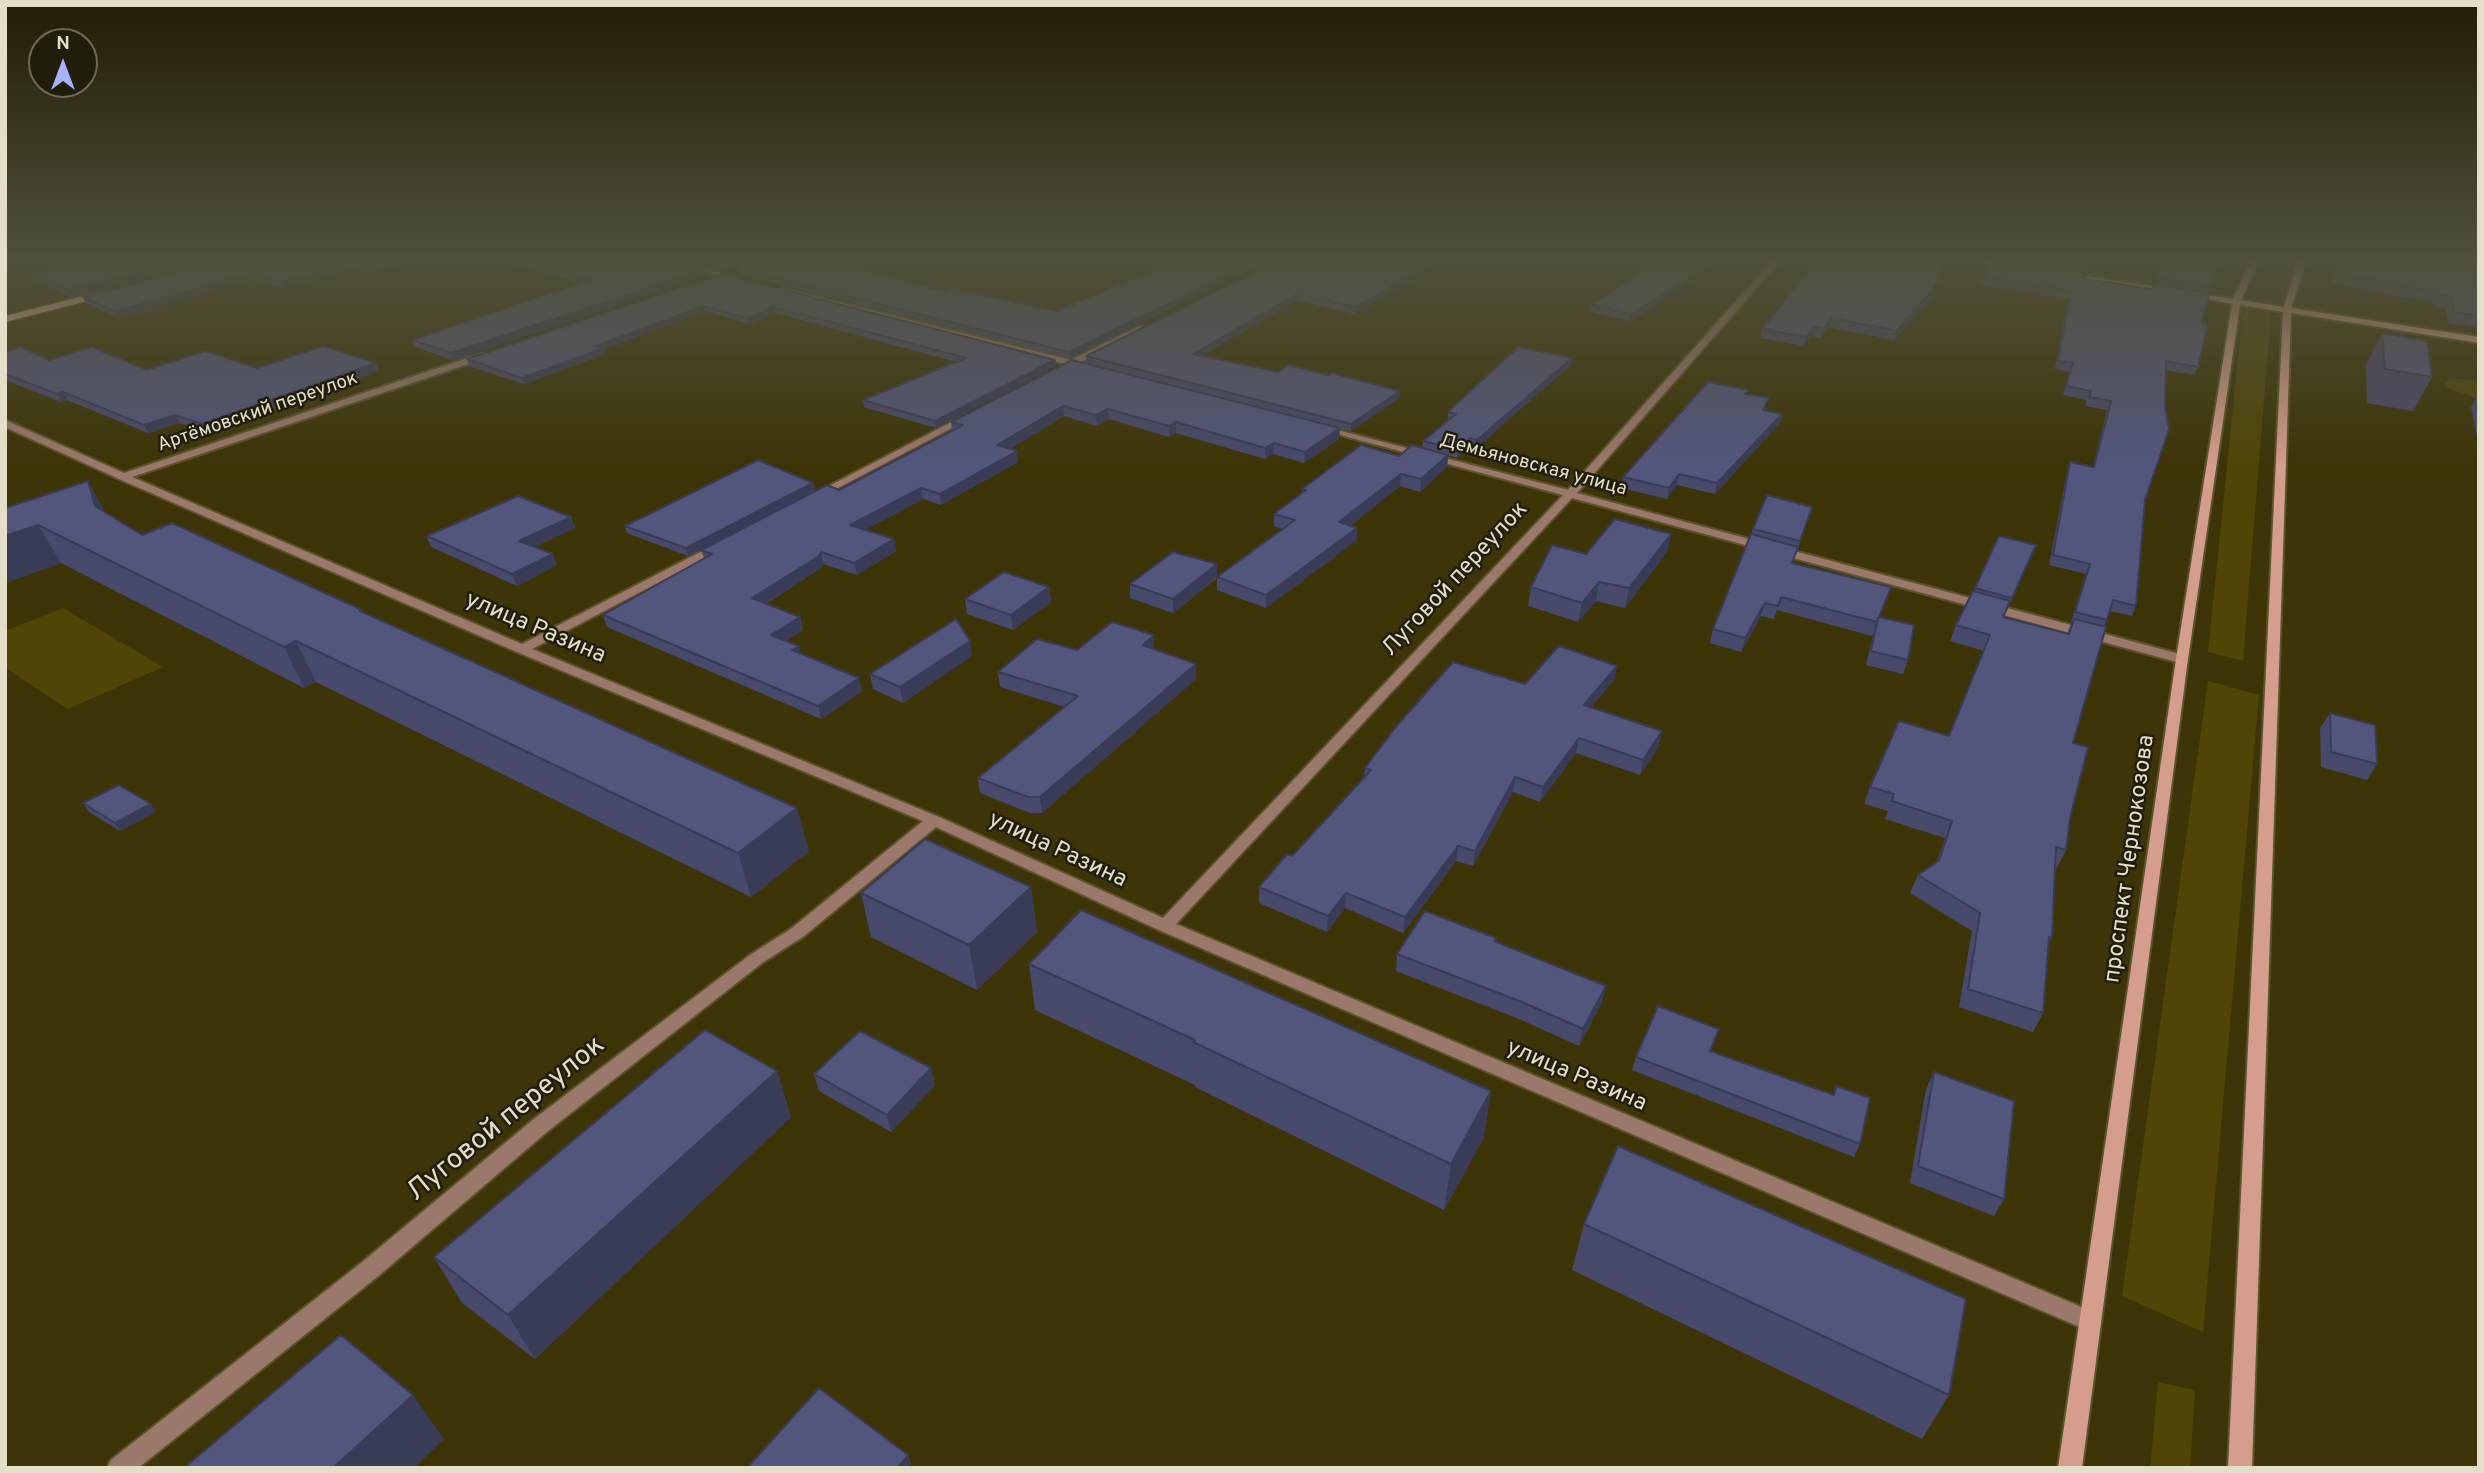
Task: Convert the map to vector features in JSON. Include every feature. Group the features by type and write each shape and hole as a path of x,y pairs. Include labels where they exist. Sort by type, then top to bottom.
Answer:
{"street":[{"path":"941,330 1100,370"},
{"path":"1061,369 1140,330"},
{"name":"Луговой переулок","path":"1165,926 1571,493 1715,330"},
{"name":"проспект Чернокозова","path":"2070,1468 2182,659 2232,330"},
{"path":"2240,1468 2271,646 2286,330"},
{"path":"2415,330 2479,340"},
{"name":"Артёмовский переулок","path":"123,477 488,354"},
{"path":"803,502 975,414"},
{"name":"улица Разина","path":"5,423 123,477 522,649 934,820 1165,926 2090,1321"},
{"name":"Демьяновская улица","path":"1314,425 2182,659"},
{"path":"522,649 730,541"},
{"name":"Луговой переулок","path":"119,1468 369,1270 541,1125 756,959 798,932 934,820"}],"shaded area":[{"path":"2241,330 2270,330 2243,661 2208,652"},
{"path":"2456,379 2479,381 2479,399 2447,388 2444,383"},
{"path":"63,608 163,667 68,709 5,668 5,631"},
{"path":"2208,681 2259,695 2203,1332 2122,1296"},
{"path":"2158,1382 2195,1390 2190,1468 2150,1468"}],"building":[{"path":"443,330 521,330 451,353 412,340"},
{"path":"555,330 639,330 596,346 604,348 522,378 467,359"},
{"path":"860,330 938,330 1055,360 935,421 863,400 966,358"},
{"path":"982,330 1115,330 1069,352"},
{"path":"1139,330 1235,330 1193,354 1278,372 1288,365 1328,375 1332,373 1400,391 1351,424 1086,356"},
{"path":"1766,330 1812,330 1806,337"},
{"path":"2064,330 2206,330 2198,367 2166,361 2165,407 2169,429 2145,500 2136,606 2113,600 2107,620 2075,612 2090,564 2053,555 2070,462 2094,467 2111,401 2089,397 2091,391 2066,386 2073,363 2058,361"},
{"path":"2382,333 2427,341 2432,377 2385,369"},
{"path":"323,346 376,363 202,424 175,415 144,425 63,392 57,394 5,374 5,352 21,347 49,360 92,347 146,370 205,351 257,368"},
{"path":"1518,347 1572,358 1477,440 1470,438 1458,450 1423,441 1456,414 1448,412"},
{"path":"1072,360 1340,428 1305,452 1274,443 1265,448 1176,422 1169,426 1108,409 1096,415 1063,406 997,445 1017,451 940,494 921,488 850,525 894,539 854,563 821,552 819,556 752,598 800,617 771,635 799,646 792,650 859,678 818,706 603,615 712,554 701,550 827,485 839,490 963,425 951,422"},
{"path":"1708,382 1748,390 1745,394 1769,398 1763,410 1782,414 1717,483 1679,474 1669,488 1623,477"},
{"path":"1361,445 1399,456 1412,445 1448,455 1421,479 1401,474 1339,522 1357,528 1266,595 1217,577 1295,520 1274,514 1306,490 1302,489"},
{"path":"758,460 813,483 686,548 625,526"},
{"path":"88,481 95,506 142,535 172,523 797,808 738,853 296,641 284,647 38,525 5,536 5,508"},
{"path":"1767,495 1812,507 1800,541 1753,529"},
{"path":"518,496 571,517 519,541 553,554 512,574 427,536"},
{"path":"1615,519 1671,534 1629,588 1599,582 1582,603 1531,587 1552,545 1586,554"},
{"path":"1751,534 1798,547 1792,563 1891,587 1879,617 1914,625 1908,660 1871,651 1878,618 1877,622 1781,597 1778,606 1765,603 1745,638 1713,629"},
{"path":"1999,536 2036,545 2012,598 1975,588"},
{"path":"1173,552 1217,564 1173,599 1130,584"},
{"path":"1004,572 1049,587 1011,615 965,599"},
{"path":"1973,591 2010,601 2003,617 2069,634 2074,619 2106,627 2073,743 2088,747 2070,818 2066,850 2056,847 2052,937 2049,937 2043,1013 1968,989 1980,913 1918,875 1939,861 1952,821 1892,801 1894,794 1870,787 1899,721 1949,736 1990,635 1956,625"},
{"path":"956,619 970,641 900,687 870,674"},
{"path":"1112,622 1154,635 1143,645 1196,664 1040,797 1028,797 978,778 1078,696 998,672 1037,639 1077,650"},
{"path":"1559,646 1617,666 1584,705 1662,731 1643,760 1579,738 1543,787 1515,777 1475,851 1458,846 1405,917 1346,893 1328,916 1259,887 1287,854 1292,856 1371,770 1365,768 1395,728 1453,662 1525,684"},
{"path":"2330,713 2375,725 2377,764 2331,752"},
{"path":"119,785 151,804 115,823 83,803"},
{"path":"925,839 1031,887 969,945 861,893"},
{"path":"1081,910 1491,1091 1451,1164 1193,1042 1195,1040 1029,964"},
{"path":"1425,911 1496,938 1494,941 1606,986 1583,1029 1522,1002 1397,954"},
{"path":"1658,1006 1719,1029 1710,1051 1834,1095 1836,1086 1870,1098 1860,1144 1636,1057"},
{"path":"705,1030 777,1071 508,1315 434,1257"},
{"path":"860,1031 931,1068 887,1115 814,1074"},
{"path":"1934,1072 2014,1101 2004,1199 1918,1166"},
{"path":"1618,1146 1966,1299 1949,1395 1584,1224"},
{"path":"341,1335 413,1395 333,1468 184,1468"},
{"path":"819,1388 908,1455 898,1468 747,1468"}]}
